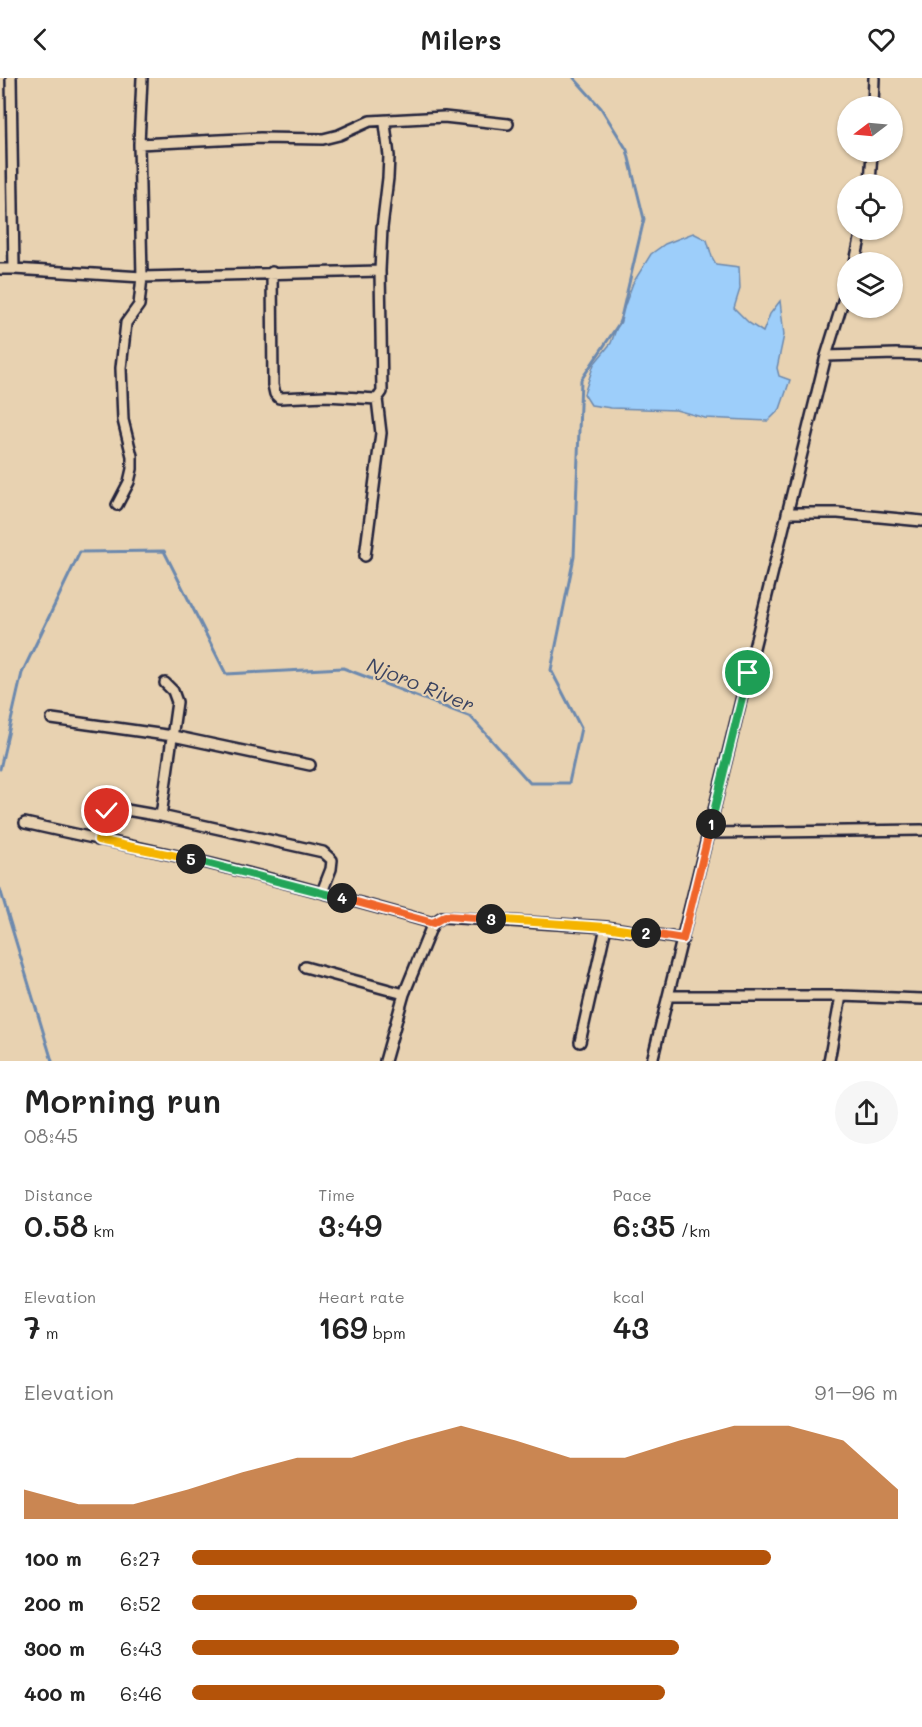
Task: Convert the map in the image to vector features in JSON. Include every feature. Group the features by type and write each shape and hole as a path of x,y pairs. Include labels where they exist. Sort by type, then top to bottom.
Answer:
{"street":[{"path":"11,78 14,269"},
{"path":"117,505 129,482 132,469 132,456 123,420 122,346 126,323 139,305 142,277 139,144 142,78"},
{"path":"873,96 874,78"},
{"path":"139,144 260,138 323,139 339,135 370,121 444,117 508,124"},
{"path":"365,556 381,433 377,399 382,392 380,271 388,178 389,156 384,124 387,121"},
{"path":"0,269 142,277 380,271"},
{"path":"272,272 273,385 276,396 279,398 326,396 377,399"},
{"path":"652,1061 826,356 838,318"},
{"path":"826,356 922,355"},
{"path":"787,513 838,513 922,521"},
{"path":"161,816 177,702 173,691 165,683"},
{"path":"52,719 173,736 310,765"},
{"path":"98,840 102,818 111,809 119,808 323,852 332,860 322,892"},
{"path":"25,823 194,860 433,923"},
{"path":"709,833 922,830"},
{"path":"385,1061 404,994 433,923 442,917 606,927 683,939"},
{"path":"580,1042 606,927"},
{"path":"305,968 404,994"},
{"path":"669,996 841,996 922,999"},
{"path":"829,1061 841,996"}],"water":[{"path":"693,233 707,240 716,264 739,267 740,289 734,308 749,323 763,332 770,314 780,301 784,335 777,368 779,376 790,380 780,409 768,421 705,418 676,410 611,408 591,405 584,394 594,364 611,343 633,283 651,254 665,244"}],"waterway":[{"name":"Njoro River","path":"0,769 22,673 80,552 164,551 226,674 343,668 471,717 530,783 569,783 581,728 551,670 574,557 581,380 620,322 644,219 627,150 601,108 574,78"},
{"name":"Njoro River","path":"0,889 52,1061"}],"route":[{"path":"107,811 102,818 98,840 194,860 433,923 448,916 606,927 683,939 748,673"}]}
